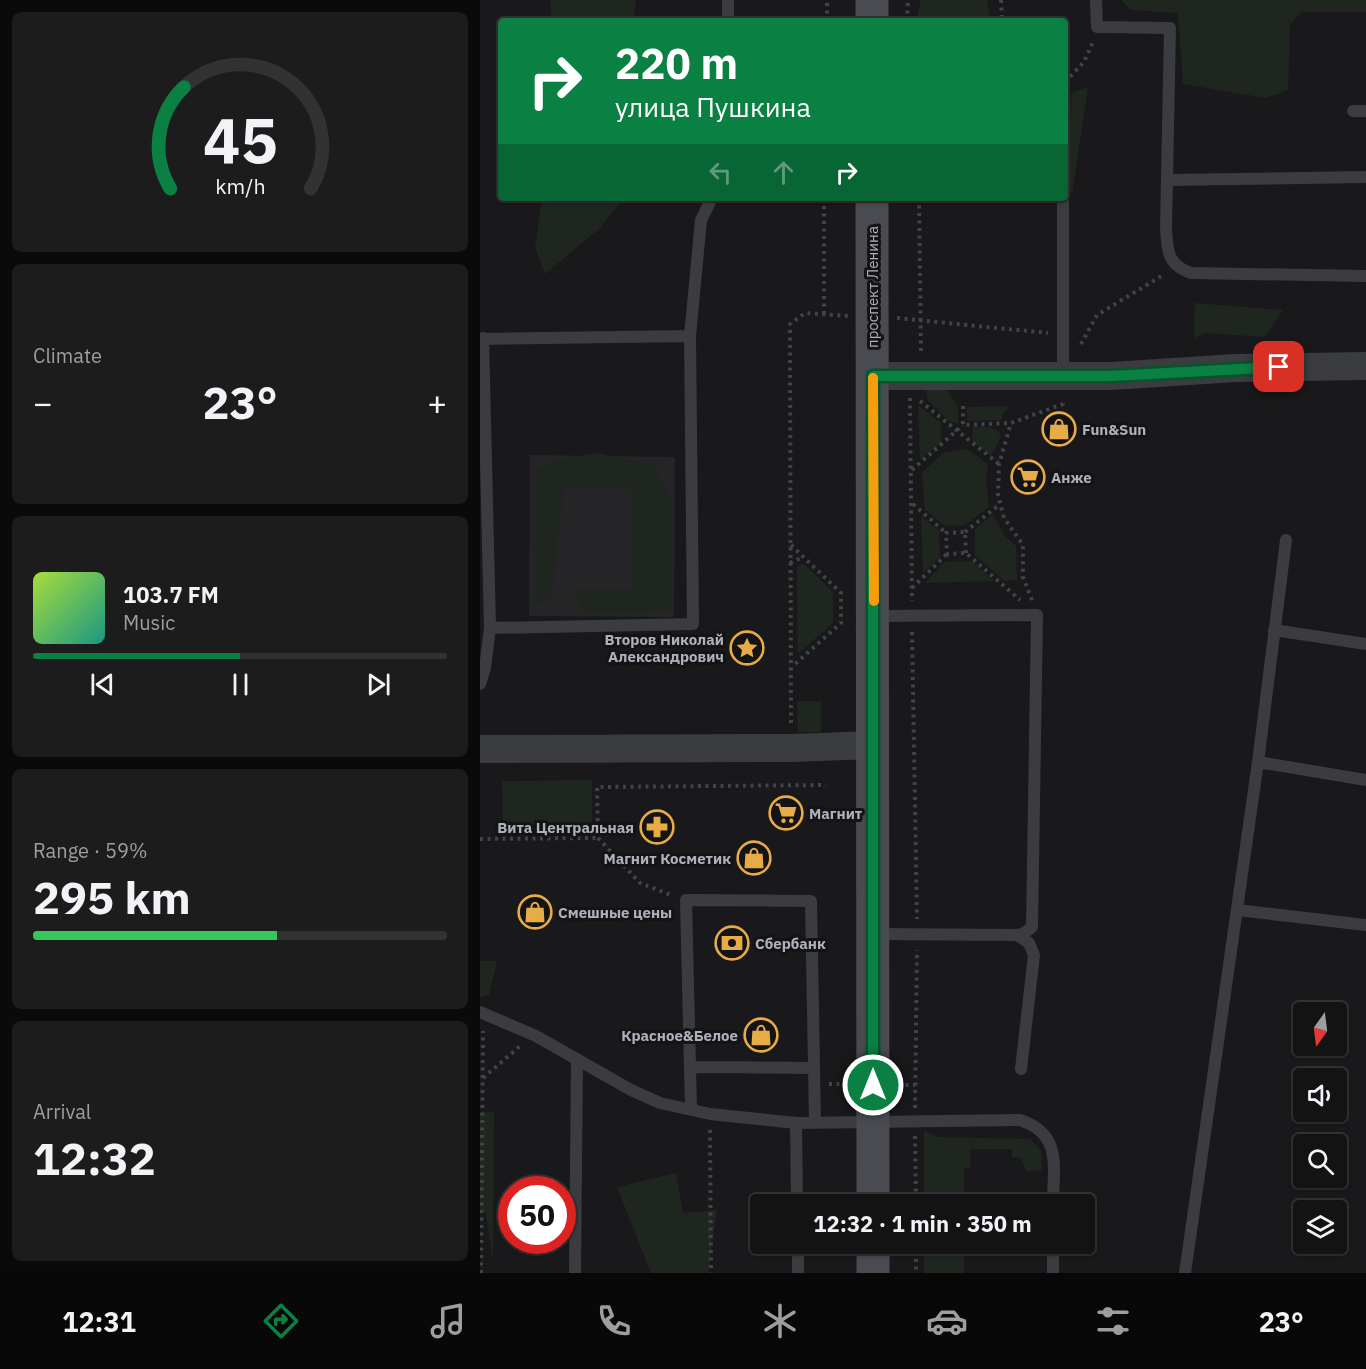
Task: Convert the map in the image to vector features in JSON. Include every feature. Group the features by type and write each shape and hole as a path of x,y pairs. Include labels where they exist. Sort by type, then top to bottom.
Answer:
{"main road":[{"path":"872,0 872,18"},
{"name":"проспект Ленина","path":"872,201 873,1194"},
{"path":"873,1254 873,1273"}],"street":[{"path":"873,376 1111,376 1236,368 1366,366"},
{"path":"480,749 791,748 874,745"}],"lane":[{"path":"728,0 728,18"},
{"path":"1096,0 1097,27 1170,28 1167,251 1177,267 1191,273 1366,276"},
{"path":"1168,180 1366,177"},
{"path":"490,628 693,624 690,336 701,220 710,201"},
{"path":"1063,201 1063,375"},
{"path":"480,684 485,668 490,628 481,338 690,336"},
{"path":"1185,1273 1258,762 1286,540"},
{"path":"873,934 1017,935 1028,932 1035,921 1037,615 874,616"},
{"path":"1274,630 1366,644"},
{"path":"1258,762 1366,780"},
{"path":"691,1110 686,900 811,901 814,1122"},
{"path":"1237,910 1366,925"},
{"path":"1017,935 1029,943 1034,955 1021,1069"},
{"path":"482,1013 536,1036 660,1103 710,1114 796,1123 1020,1120 1037,1128 1050,1142 1053,1154 1053,1194"},
{"path":"575,1273 577,1059"},
{"path":"690,1067 814,1068"},
{"path":"796,1123 797,1194"},
{"path":"798,1254 798,1273"},
{"path":"1053,1254 1053,1273"}],"path":[{"path":"827,0 827,18"},
{"path":"907,18 908,0"},
{"path":"1001,0 1002,18"},
{"path":"1068,79 1090,54 1097,27"},
{"path":"824,201 824,314"},
{"path":"910,375 921,352 919,201"},
{"path":"963,425 1011,423 1064,404 1063,375 1097,315 1177,267"},
{"path":"916,1194 917,935 910,393 999,464"},
{"path":"912,471 958,433 963,425 963,406"},
{"path":"1011,423 999,464 999,505 1004,518 1023,545 1023,577 1037,615"},
{"path":"912,504 946,533 964,532 999,505"},
{"path":"964,532 966,553 1037,615"},
{"path":"946,533 947,554"},
{"path":"790,545 841,593 841,623 793,667"},
{"path":"912,588 947,554 966,553"},
{"path":"790,563 803,557"},
{"path":"686,900 640,883 598,838 597,787 826,785"},
{"path":"480,839 598,838"},
{"path":"481,1273 482,1013"},
{"path":"481,1079 508,1054 536,1036"},
{"path":"710,1114 711,1273"},
{"path":"916,1254 916,1273"}],"shaded area":[{"path":"550,0 636,0 633,18 552,18"},
{"path":"921,0 987,0 990,18 917,18"},
{"path":"1122,0 1366,0 1366,12 1301,12 1290,25 1288,90 1266,98 1183,84 1178,13 1130,10"},
{"path":"1088,87 1072,194 1068,188 1071,93"},
{"path":"542,201 620,201 599,229 545,274 535,247"},
{"path":"1195,303 1283,310 1265,337 1206,333 1194,338"},
{"path":"926,389 947,390 958,407 958,423 950,422 928,401"},
{"path":"918,405 941,423 941,443 920,460"},
{"path":"1010,406 1004,412 1001,420 967,421 967,407"},
{"path":"973,427 990,427 999,433 1001,437 991,456 972,441"},
{"path":"967,449 988,464 986,479 989,507 965,525 945,526 925,510 922,473 943,453"},
{"path":"599,453 653,465 671,500 671,610 583,613 572,590 633,590 634,489 564,486 551,600 534,603 537,469 556,460"},
{"path":"530,455 675,457 674,617 529,616"},
{"path":"993,514 1004,535 1016,546 1017,580 1004,581 975,555 975,529"},
{"path":"921,516 939,531 940,557 923,573"},
{"path":"972,561 994,581 925,583 944,562"},
{"path":"803,563 833,592 833,623 798,654 797,567"},
{"path":"797,701 821,701 821,732 798,732"},
{"path":"592,780 592,832 503,833 502,781"},
{"path":"480,961 497,961 489,995 480,997"},
{"path":"494,1112 493,1262 486,1213 480,1209 480,1113"},
{"path":"924,1131 938,1137 1030,1139 1041,1150 1042,1170 1026,1171 1020,1157 1012,1157 1012,1149 971,1149 970,1168 964,1168 964,1194 924,1194"},
{"path":"676,1173 683,1213 717,1210 708,1273 651,1273 617,1187"},
{"path":"924,1254 964,1254 964,1273 924,1273"}],"slow traffic":[{"path":"873,378 874,601"}],"place":[{"name":"Fun&Sun","path":"1059,429"},
{"name":"Анже","path":"1028,477"},
{"name":"Второв Николай Александрович","path":"747,648"},
{"name":"Магнит","path":"786,813"},
{"name":"Вита Центральная","path":"657,827"},
{"name":"Магнит Косметик","path":"754,858"},
{"name":"Смешные цены","path":"535,912"},
{"name":"Сбербанк","path":"732,943"},
{"name":"Красное&Белое","path":"761,1035"}],"route":[{"path":"873,1085 873,376 1111,376 1279,367"}]}
